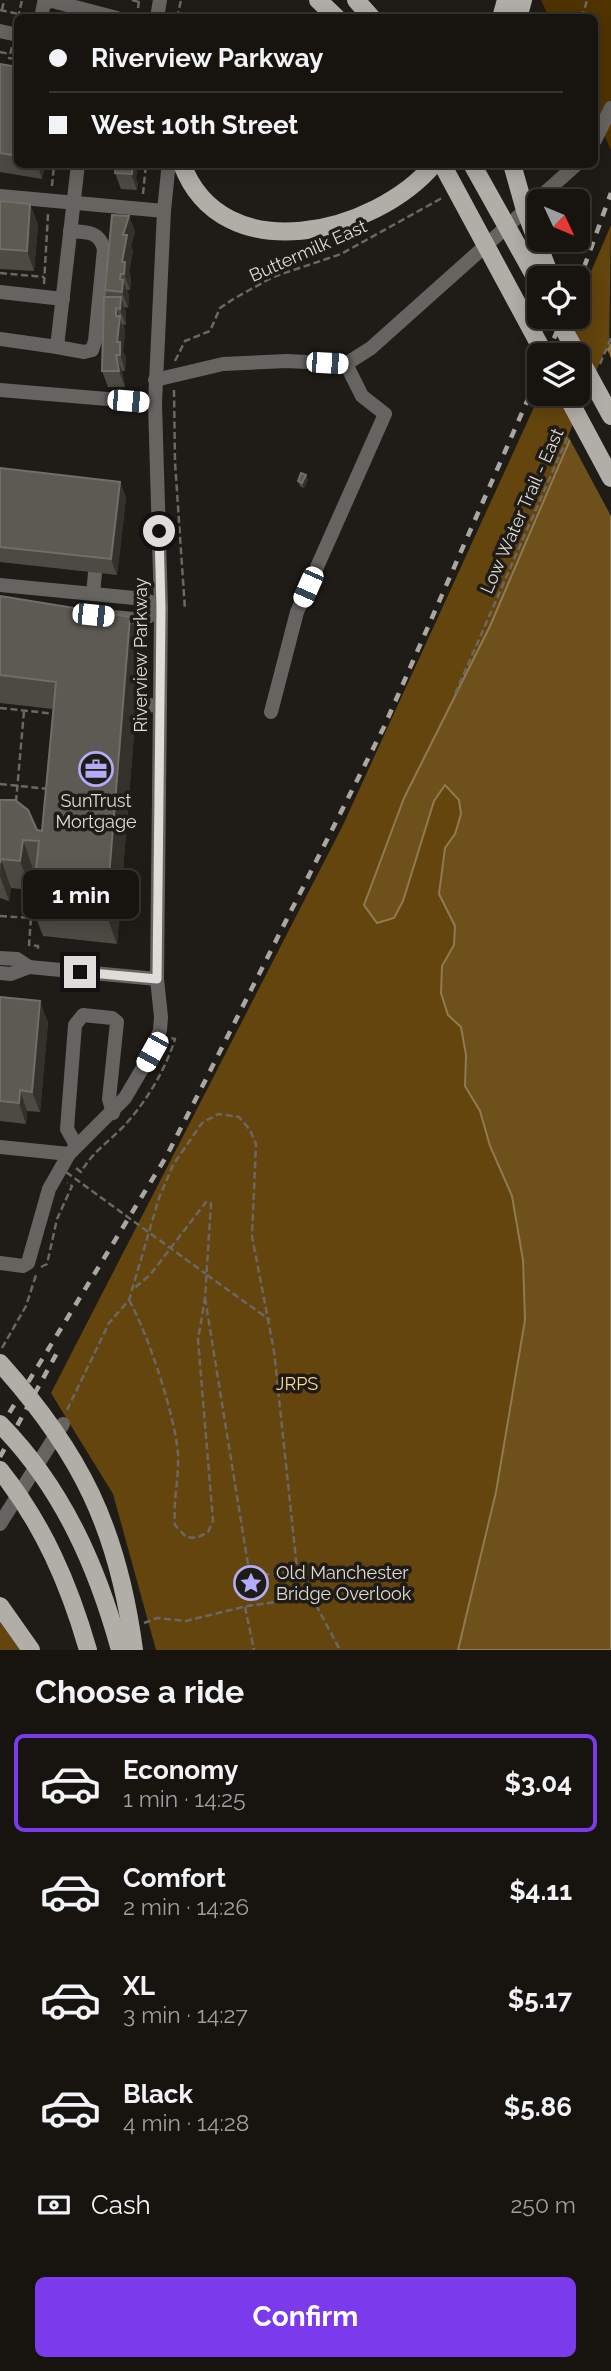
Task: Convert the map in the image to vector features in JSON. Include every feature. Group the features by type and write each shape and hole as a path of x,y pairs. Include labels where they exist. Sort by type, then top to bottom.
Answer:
{"main road":[{"path":"318,0 333,14"},
{"path":"356,0 368,14"},
{"path":"185,168 204,199 224,216 249,226 296,231 328,228 371,214 411,188 430,168"},
{"path":"444,168 539,343"},
{"path":"474,168 528,266"},
{"path":"513,168 525,210 546,266"},
{"path":"566,329 594,369"},
{"path":"572,329 594,369 611,416"},
{"path":"572,406 611,478"},
{"path":"0,1363 51,1423 93,1496 115,1554 134,1650"},
{"path":"0,1424 35,1466 76,1532 98,1579 120,1650"},
{"path":"0,1470 49,1544 77,1610 88,1650"},
{"path":"0,1606 31,1650"}],"street":[{"path":"42,14 44,3 52,1 102,14"},
{"path":"598,134 611,108"},
{"path":"58,347 57,294 75,202 78,168"},
{"name":"Riverview Parkway","path":"0,1263 23,1266 27,1263 49,1189 72,1150 113,1113 160,1036 162,1010 158,1004 157,979 161,608 155,380 164,211 170,168"},
{"path":"155,380 223,364 288,361 346,364 371,348 574,168"},
{"path":"0,195 164,211"},
{"path":"0,339 84,352 92,350 104,249 101,240 93,233 70,231"},
{"path":"0,292 57,294"},
{"path":"271,712 280,688 297,612 385,414 362,396 346,364"},
{"path":"0,390 155,403"},
{"path":"93,594 94,573"},
{"path":"0,585 145,599 161,608 143,620 102,616"},
{"path":"136,704 160,706"},
{"path":"0,958 17,959 29,967"},
{"path":"0,972 11,974 29,967 157,979"},
{"path":"0,1147 72,1150 66,1129 75,1025 83,1015 112,1018 117,1022 109,1100 113,1113"},
{"path":"0,1524 62,1424"}],"path":[{"path":"1,10 4,0"},
{"path":"132,0 139,1 138,8"},
{"path":"14,41 9,58 14,59"},
{"path":"0,52 10,54"},
{"path":"52,193 54,168"},
{"path":"143,194 146,168"},
{"name":"Buttermilk East","path":"185,610 175,462 174,382 179,375 175,360 179,350 185,341 210,331 220,308 273,277 341,254 450,193"},
{"path":"48,214 43,289 57,294"},
{"path":"0,273 44,277"},
{"path":"594,369 611,338"},
{"name":"Low Water Trail - East","path":"455,694 572,428"},
{"path":"0,708 61,715"},
{"path":"15,811 24,711"},
{"path":"0,784 54,790"},
{"path":"0,916 31,918 29,945 38,946 38,949"},
{"path":"0,1350 26,1306 37,1269 47,1264 57,1219 72,1186 61,1178 71,1164 81,1172 90,1157 122,1128 142,1104 175,1039 160,1036"},
{"path":"62,1424 108,1323 129,1300 159,1198 173,1165 202,1123 218,1114 233,1115 245,1122 256,1144 252,1236 270,1320 297,1569 340,1650"},
{"path":"66,1172 270,1320"},
{"path":"129,1300 146,1335 176,1440 178,1469 175,1525 181,1534 191,1538 208,1532 213,1521 198,1340 205,1298 213,1206 209,1201 150,1275 131,1290"},
{"path":"205,1298 251,1580 297,1569"},
{"path":"157,1618 186,1621 245,1607 297,1600 304,1596 294,1595 308,1589"},
{"path":"245,1607 254,1650"}],"shaded area":[{"path":"541,0 611,0 611,150 598,122 598,14 548,14"},
{"path":"611,344 611,1650 458,1650 496,1492 525,1320 523,1260 512,1196 490,1146 480,1111 465,1086 466,1055 461,1027 448,1015 441,993 442,966 454,945 455,926 439,894 445,848 455,834 461,814 459,800 445,785 434,801 403,901 394,918 377,923 364,905 404,798 490,626 584,406 590,406 590,393"}],"green space":[{"name":"JRPS","path":"611,225 609,349 590,393 590,343 560,343 566,329 590,329 590,274"},
{"name":"JRPS","path":"535,406 585,406 490,626 404,798 394,918 408,885 429,816 444,784 460,800 461,814 455,834 445,848 439,894 455,926 454,945 442,966 448,1015 461,1027 466,1055 465,1086 480,1111 490,1146 512,1196 523,1260 525,1320 496,1492 458,1650 156,1650 113,1494 51,1393 343,825"},
{"path":"0,1622 20,1650 0,1650"}],"pier":[{"path":"606,348 611,358 611,516 568,436 581,406 590,406 590,385"}],"building":[{"path":"0,64 14,66 14,155 0,153"},
{"path":"116,168 132,168 132,174 115,173"},
{"path":"0,201 30,204 27,251 0,249"},
{"path":"112,215 129,216 123,235 127,235 122,262 125,262 124,274 121,274 120,279 123,280 122,292 105,290"},
{"path":"104,297 121,297 120,309 116,308 116,316 120,316 117,342 120,342 120,355 116,355 119,371 102,371"},
{"path":"0,468 120,482 111,559 0,547"},
{"path":"301,473 306,475 302,483 298,481"},
{"name":"SunTrust Mortgage","path":"0,596 130,617 106,914 32,907 39,841 23,840 20,861 1,859 0,863 0,800 15,800 28,810 37,830 42,831 56,682 0,675"},
{"path":"0,997 40,1001 32,1092 20,1090 19,1103 0,1101"}],"railway":[{"path":"585,266 611,193"},
{"path":"552,343 558,329"},
{"path":"0,1428 166,1157 384,727 527,401"},
{"path":"0,1457 58,1351"}],"place":[{"name":"SunTrust Mortgage","path":"96,769"},
{"name":"Old Manchester Bridge Overlook","path":"251,1583"}],"route":[{"path":"80,972 157,979 161,608 159,531"}]}
